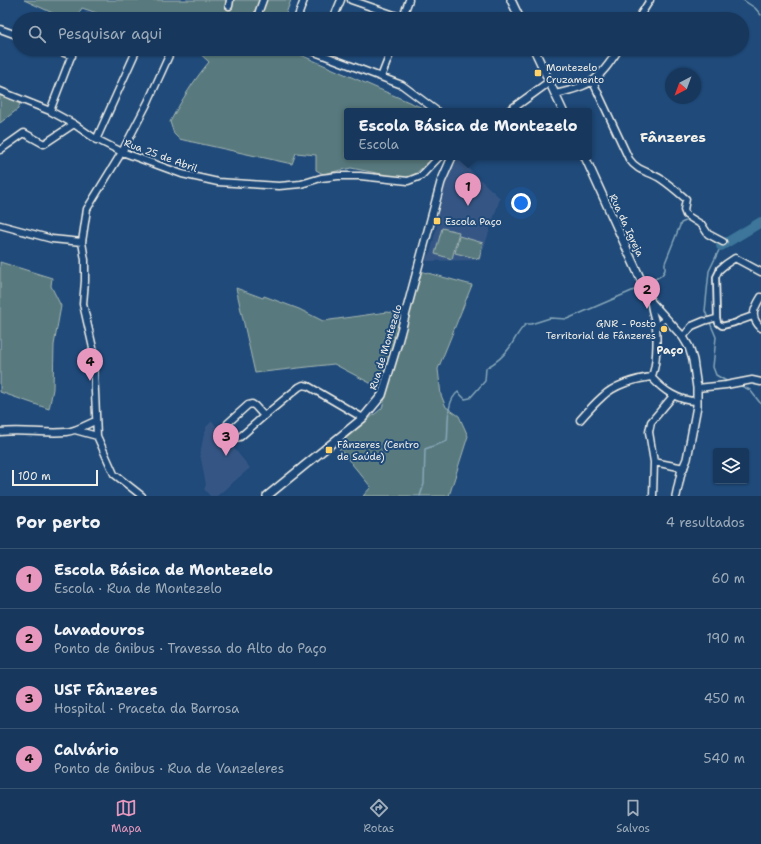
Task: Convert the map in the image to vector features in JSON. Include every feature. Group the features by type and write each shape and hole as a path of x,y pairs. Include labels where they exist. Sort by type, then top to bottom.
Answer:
{"street":[{"path":"259,12 263,0"},
{"path":"300,12 304,0"},
{"path":"336,12 341,0"},
{"path":"351,0 384,12"},
{"path":"406,12 410,0"},
{"path":"511,0 517,12"},
{"path":"642,12 650,0"},
{"path":"0,29 12,33"},
{"path":"50,111 72,56"},
{"path":"96,140 134,56"},
{"path":"142,496 114,474 97,436 95,422 93,348 82,304 85,281 85,260 82,242 88,209 122,152 148,102 169,56"},
{"path":"332,56 402,85 432,108"},
{"path":"381,77 389,56"},
{"path":"537,56 562,108"},
{"path":"555,94 579,88 593,82 601,75 614,56"},
{"path":"513,108 549,82"},
{"path":"593,82 632,164 644,172 660,178 686,199 684,210 686,214 702,225 708,234 723,242"},
{"name":"Rua 25 de Abril","path":"0,91 50,111 74,124 96,140 122,152 182,174 218,182 280,186 301,184 321,178 338,176 360,176 408,181 414,180 421,176 436,160"},
{"path":"0,150 24,133 44,144 74,124"},
{"name":"Rua de Montezelo","path":"266,496 363,418 376,403 385,388 441,182 451,160"},
{"name":"Rua da Igreja","path":"586,160 651,302 689,347 697,388 697,401 687,459 676,496"},
{"path":"0,225 52,239 82,242"},
{"path":"753,316 722,326 718,323 716,277 720,269 735,258 761,272"},
{"path":"761,297 755,308 753,316 756,323 761,328"},
{"path":"651,302 651,310 656,326 657,345 655,370 651,377"},
{"path":"656,326 666,318"},
{"path":"682,337 692,326 717,318"},
{"path":"580,420 603,396 613,389 639,378 651,377 673,396 689,401 697,401"},
{"path":"697,388 726,385 742,381 761,381"},
{"path":"264,416 255,406 252,404 248,405 228,422 227,428 234,437 237,438 303,385 308,386 363,418"},
{"path":"653,496 654,462 649,432 651,422 673,396"},
{"path":"0,432 12,430 66,432 76,430 95,422"},
{"path":"76,430 97,436"},
{"path":"654,462 684,468"}],"shaded area":[{"path":"457,160 459,160 500,198 480,260 426,261 427,256 430,254 446,181"},
{"path":"212,421 250,468 217,496 210,496 204,489 206,485 200,454 206,427"}],"green space":[{"path":"24,0 291,0 287,12 94,12 82,8 79,12 51,12"},
{"path":"203,56 303,56 423,108 344,108 344,160 431,160 412,177 402,178 351,168 323,174 316,170 316,155 296,153 292,164 179,139 174,134 170,122 188,91 209,62"},
{"path":"0,95 20,104 18,109 0,123"},
{"path":"442,228 459,232 452,259 435,254"},
{"path":"459,236 483,243 479,259 455,253"},
{"path":"0,262 52,278 51,286 61,306 54,345 53,389 49,409 0,392"},
{"path":"413,269 472,285 438,369 441,395 446,407 459,416 468,436 449,496 363,496 371,487 337,446 382,408 387,392 334,364 255,373 236,288 263,298 264,296 299,309 323,321 387,312 403,314"}],"waterway":[{"path":"743,0 755,8 761,15"},
{"path":"650,282 662,275 665,270 665,263 681,223 688,220 698,226 703,232"},
{"path":"721,246 761,222"},
{"path":"707,237 721,246 709,271 705,311 716,337 713,367 716,375 728,382"},
{"path":"420,496 424,484 425,449 447,441 449,408 454,396 458,392 465,399 470,398 485,381 486,368 496,362 505,353 526,324 531,324 550,318 567,319 641,287"},
{"path":"739,385 750,390 761,404"}],"place":[{"name":"Montezelo Cruzamento","path":"538,73"},
{"name":"Escola Básica de Montezelo","path":"468,206"},
{"name":"Escola Paço","path":"437,221"},
{"name":"Lavadouros","path":"647,309"},
{"name":"GNR - Posto Territorial de Fânzeres","path":"664,329"},
{"name":"Calvário","path":"90,381"},
{"name":"Fânzeres (Centro de Saúde)","path":"329,450"},
{"name":"USF Fânzeres","path":"226,456"}],"district":[{"name":"Fânzeres","path":"673,137"},
{"name":"Paço","path":"670,350"}]}
